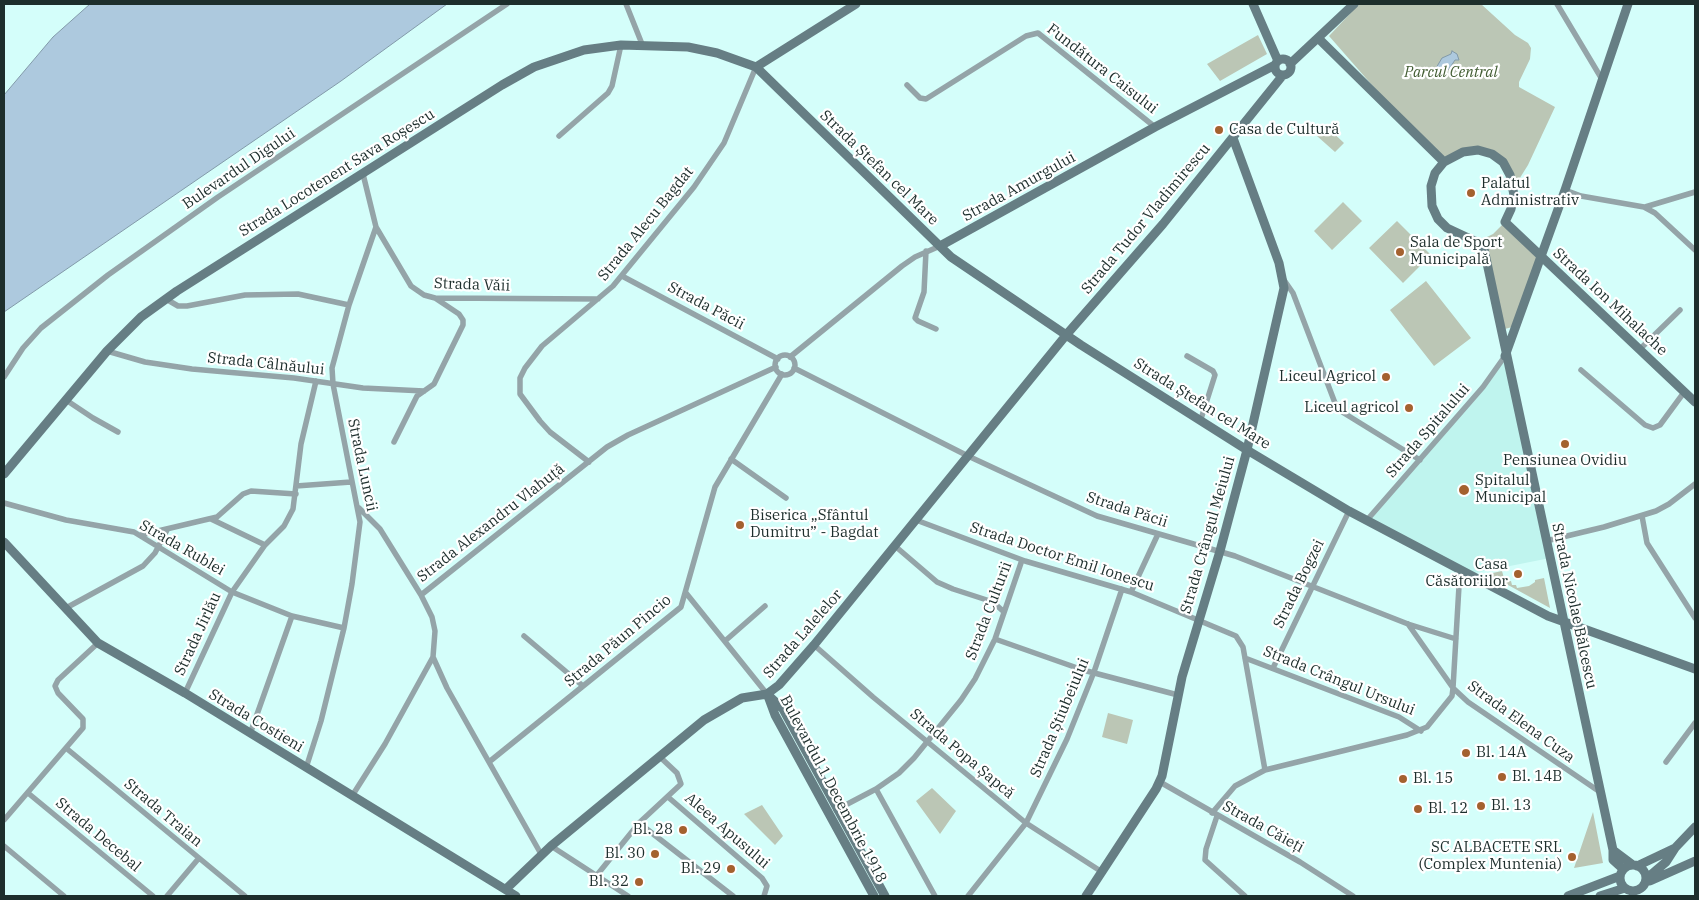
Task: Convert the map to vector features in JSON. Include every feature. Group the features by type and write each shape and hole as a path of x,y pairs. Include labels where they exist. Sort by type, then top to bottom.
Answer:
{"street":[{"name":"Bulevardul Digului","path":"4,377 23,348 41,328 108,275 218,197 507,4"},
{"path":"626,4 642,44"},
{"path":"756,67 856,4"},
{"path":"1253,4 1277,63 1277,72 1283,75"},
{"name":"Strada Tudor Vladimirescu","path":"1067,334 1163,224 1283,75 1289,72 1290,64 1354,4"},
{"path":"1556,4 1603,81"},
{"path":"1505,356 1566,190 1628,4"},
{"name":"Fundătura Caisului","path":"907,85 920,98 926,99 1026,36 1038,33 1155,127"},
{"path":"1318,38 1444,162"},
{"name":"Strada Locotenent Sava Roșescu","path":"4,474 107,351 141,317 166,299 523,73 577,52 621,45 642,44 705,50 756,67"},
{"path":"559,136 608,94 612,86 621,45"},
{"path":"1277,63 1285,59 1290,64"},
{"name":"Strada Amurgului","path":"790,357 902,266 926,251 940,246 1155,127 1277,63"},
{"name":"Strada Ștefan cel Mare","path":"756,67 951,257 1247,450 1348,511 1562,622 1695,669"},
{"name":"Strada Alecu Bagdat","path":"589,462 545,427 523,400 519,386 525,368 542,346 598,299 622,276 694,187 721,149 756,67"},
{"path":"1233,138 1284,280 1293,292 1334,403 1339,410 1420,460"},
{"name":"Strada Ion Mihalache","path":"1444,162 1463,152 1478,150 1492,154 1503,162 1510,175 1514,195 1511,209 1505,222 1695,402"},
{"name":"Strada Nicolae Bălcescu","path":"1444,162 1433,179 1430,193 1432,206 1438,219 1448,228 1477,242 1484,250 1562,622 1613,850 1614,862 1621,872"},
{"name":"Strada Văii","path":"363,174 376,227 410,286 424,295 434,298 598,299"},
{"path":"1566,190 1581,196 1644,207 1656,213 1695,250"},
{"path":"1644,207 1695,192"},
{"name":"Strada Luncii","path":"306,768 321,721 344,628 359,534 359,508 351,482 333,384 334,357 376,227"},
{"path":"926,251 924,292 915,318 936,328"},
{"name":"Strada Păcii","path":"622,276 778,359"},
{"name":"Strada Crângul Meiului","path":"1086,896 1160,782 1188,654 1220,551 1247,450 1284,280"},
{"path":"166,299 178,306 187,306 240,296 298,294 350,305"},
{"path":"394,442 417,396 434,384 463,325 463,320 459,314 434,298"},
{"path":"1640,349 1680,310"},
{"name":"Strada Lalelelor","path":"511,894 541,854 718,711 742,698 767,694 779,685 814,645 1067,334"},
{"name":"Strada Câlnăului","path":"107,351 167,366 333,384 424,391"},
{"path":"784,355 790,357 794,362 794,368 788,374 782,374 776,367 778,359 784,355"},
{"path":"1187,356 1213,371 1215,375 1201,419"},
{"name":"Strada Spitalului","path":"1367,520 1487,381 1505,356"},
{"name":"Strada Alexandru Vlahuță","path":"352,796 385,744 433,657 435,631 432,617 420,595 589,462 628,435 776,367"},
{"name":"Strada Păcii","path":"794,368 968,456 1097,516 1220,551 1408,624 1456,639"},
{"path":"1581,370 1645,425 1653,428 1660,425 1685,391"},
{"name":"Strada Păun Pincio","path":"488,762 677,611 682,605 707,509 717,483 782,374"},
{"name":"Strada Jirlău","path":"185,693 232,592 265,545 284,526 293,509 302,436 316,381"},
{"path":"66,400 118,432"},
{"path":"731,459 786,498"},
{"path":"296,486 351,482"},
{"path":"1546,540 1642,516 1670,504 1695,484"},
{"path":"141,535 212,519 243,494 251,491 296,494"},
{"name":"Strada Rublei","path":"4,503 66,520 141,535 232,592 292,616 344,628"},
{"path":"359,508 380,529 420,595"},
{"name":"Strada Bogzei","path":"1273,668 1348,511"},
{"path":"1642,516 1647,543 1695,618"},
{"path":"212,519 265,545"},
{"name":"Strada Doctor Emil Ionescu","path":"916,520 1022,560 1131,592 1236,636 1243,647 1265,770"},
{"path":"66,608 143,566 159,546 167,530"},
{"path":"1131,592 1158,534"},
{"name":"Strada Costieni","path":"4,542 98,643 185,693 511,894"},
{"path":"895,546 937,582 993,602 1004,612"},
{"name":"Strada Culturii","path":"833,811 876,789 899,773 928,742 968,690 995,639 1022,560"},
{"name":"Strada Elena Cuza","path":"1460,569 1453,688 1468,702 1600,792"},
{"name":"Strada Știubeiului","path":"968,896 1026,823 1067,739 1094,672 1122,589"},
{"name":"Bulevardul 1 Decembrie 1918","path":"686,593 767,694 783,709 874,896"},
{"path":"726,641 765,606"},
{"path":"250,734 292,616"},
{"path":"1245,896 1205,860 1214,814 1235,786 1265,770 1421,731 1452,696 1453,688 1408,624"},
{"path":"524,636 583,686"},
{"path":"995,639 1094,672 1178,694"},
{"path":"4,820 85,725 83,719 56,690 56,683 98,643"},
{"name":"Strada Popa Șapcă","path":"814,645 873,697 1026,823 1102,872"},
{"path":"433,657 447,688 541,854"},
{"name":"Strada Crângul Ursului","path":"1245,658 1400,717 1421,731"},
{"path":"1666,762 1695,723"},
{"name":"Strada Traian","path":"66,748 245,896"},
{"path":"597,875 639,822 681,784 682,781 660,757"},
{"name":"Strada Căieți","path":"1160,782 1300,862 1353,896"},
{"path":"876,789 934,896"},
{"name":"Strada Decebal","path":"28,793 153,896"},
{"name":"Aleea Apusului","path":"668,797 762,878 767,886 764,896"},
{"name":"Bulevardul 1 Decembrie 1918","path":"833,811 885,896"},
{"path":"639,822 732,896"},
{"path":"1621,872 1620,883 1625,888 1635,891 1666,862 1675,848 1695,827"},
{"path":"4,846 64,896"},
{"path":"551,846 628,896"},
{"path":"1568,896 1675,848"},
{"path":"1613,850 1643,870 1645,882"},
{"path":"167,896 199,858"},
{"path":"1645,882 1695,861"},
{"path":"1600,896 1625,888"}],"shaded area":[{"name":"Spitalul Municipal","path":"1505,356 1550,558 1470,574 1367,520 1420,460"}],"green space":[{"name":"Parcul Central","path":"1359,4 1481,4 1515,35 1528,43 1531,48 1530,59 1519,82 1519,87 1555,107 1528,165 1513,189 1507,168 1478,150 1444,162 1421,141 1329,36"},
{"path":"1258,35 1267,54 1220,81 1207,64"},
{"path":"1326,126 1344,143 1335,152 1317,136"},
{"path":"1343,202 1362,221 1332,250 1314,231"},
{"name":"Sala de Sport Municipală","path":"1397,221 1431,255 1403,283 1369,248"},
{"path":"1505,222 1542,257 1516,326 1501,330 1484,250 1477,242 1493,234"},
{"path":"1426,281 1471,338 1434,366 1390,310"},
{"path":"1502,571 1505,582 1511,581 1512,585 1516,585 1517,588 1529,586 1535,580 1544,578 1550,608 1488,574"},
{"path":"1108,713 1133,720 1127,744 1102,737"},
{"path":"932,788 956,811 940,834 916,801"},
{"path":"762,805 783,836 775,845 744,814"},
{"path":"1593,812 1603,863 1574,868"}],"water":[{"path":"90,4 447,4 341,81 4,312 4,95 53,37"},
{"path":"1452,51 1457,54 1459,60 1455,60 1449,69 1435,76 1432,68 1436,68 1442,58 1451,54"}],"place":[{"name":"Casa de Cultură","path":"1219,130"},
{"name":"Palatul Administrativ","path":"1471,193"},
{"name":"Sala de Sport Municipală","path":"1400,252"},
{"name":"Liceul Agricol","path":"1386,377"},
{"name":"Liceul agricol","path":"1409,408"},
{"name":"Pensiunea Ovidiu","path":"1565,444"},
{"name":"Spitalul Municipal","path":"1464,490"},
{"name":"Biserica „Sfântul Dumitru” - Bagdat","path":"740,525"},
{"name":"Casa Căsătoriilor","path":"1518,574"},
{"name":"Bl. 14A","path":"1466,753"},
{"name":"Bl. 14B","path":"1502,777"},
{"name":"Bl. 15","path":"1403,779"},
{"name":"Bl. 13","path":"1481,806"},
{"name":"Bl. 12","path":"1418,809"},
{"name":"Bl. 28","path":"683,830"},
{"name":"Bl. 30","path":"655,854"},
{"name":"SC ALBACETE SRL (Complex Muntenia)","path":"1572,857"},
{"name":"Bl. 29","path":"731,869"},
{"name":"Bl. 32","path":"639,882"}]}
